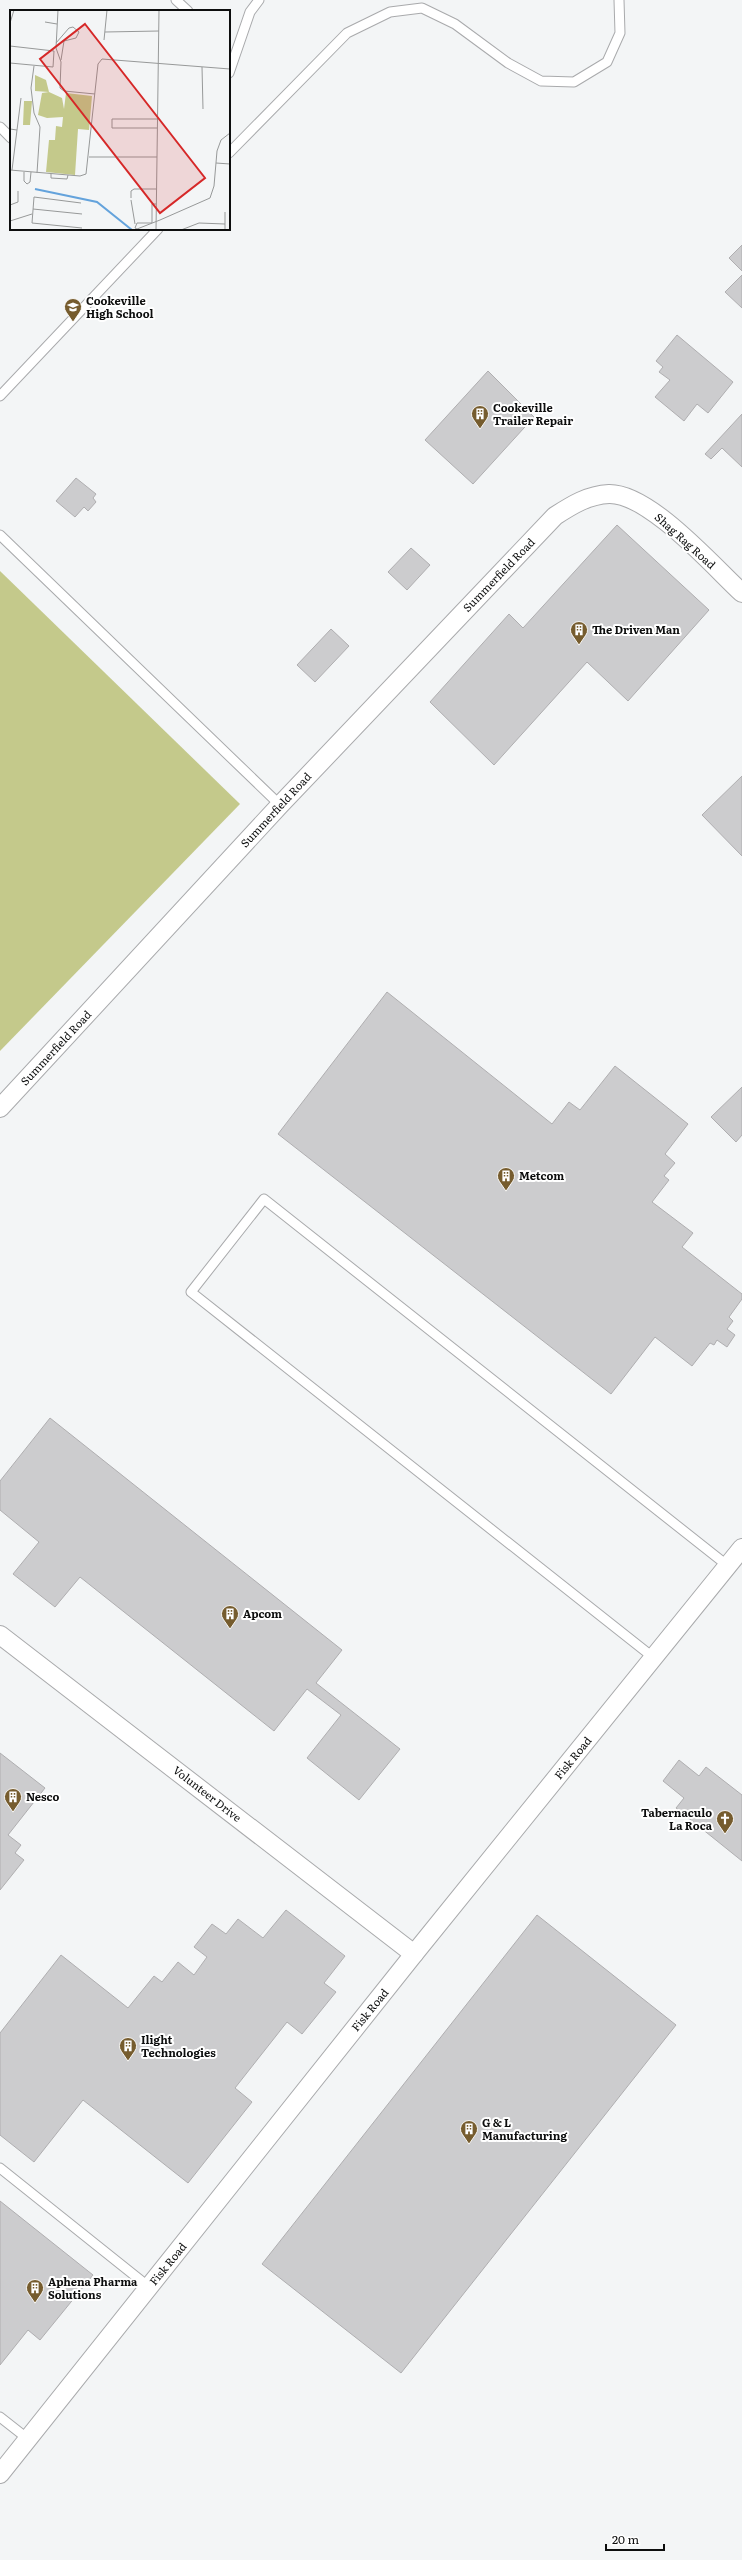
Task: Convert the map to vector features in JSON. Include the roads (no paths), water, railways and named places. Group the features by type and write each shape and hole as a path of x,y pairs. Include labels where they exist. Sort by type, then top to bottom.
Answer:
{"street":[{"name":"Shag Rag Road","path":"555,516 581,500 610,494 634,499 661,517 742,593"},
{"name":"Summerfield Road","path":"0,1108 280,805 555,516"},
{"name":"Fisk Road","path":"0,2474 414,1954 742,1548"},
{"name":"Volunteer Drive","path":"0,1635 414,1954"}],"lane":[{"path":"176,0 187,10"},
{"path":"230,70 250,12 259,0"},
{"path":"230,152 347,33 390,12 422,8 455,24 508,63 541,81 574,82 607,62 620,33 619,0"},
{"path":"0,128 10,137"},
{"path":"0,396 157,230"},
{"path":"0,536 280,805"},
{"path":"654,1658 191,1292 264,1200 728,1566"},
{"path":"0,2168 149,2287"},
{"path":"0,2416 28,2439"}],"place":[{"name":"Cookeville High School","path":"73,322"},
{"name":"Cookeville Trailer Repair","path":"480,429"},
{"name":"The Driven Man","path":"579,645"},
{"name":"Metcom","path":"506,1191"},
{"name":"Apcom","path":"230,1629"},
{"name":"Nesco","path":"13,1812"},
{"name":"Tabernaculo La Roca","path":"725,1834"},
{"name":"Ilight Technologies","path":"128,2061"},
{"name":"G & L Manufacturing","path":"469,2144"},
{"name":"Aphena Pharma Solutions","path":"35,2303"}]}
